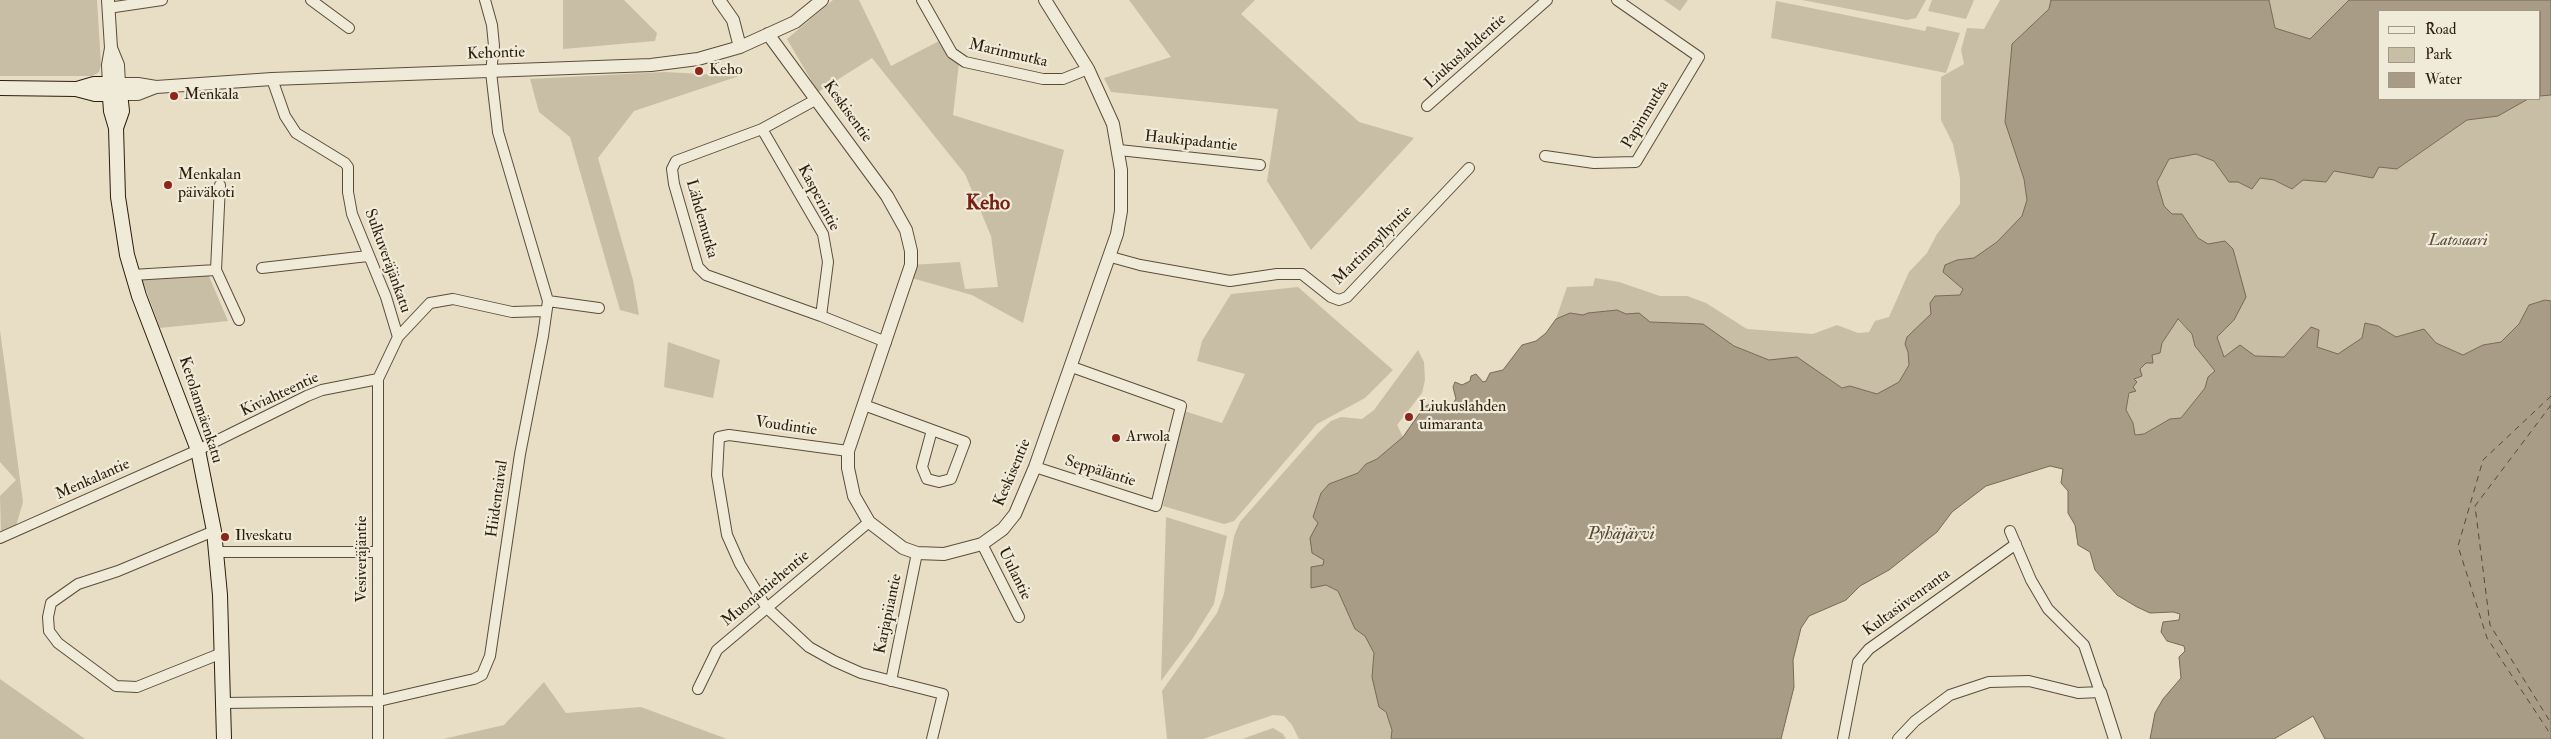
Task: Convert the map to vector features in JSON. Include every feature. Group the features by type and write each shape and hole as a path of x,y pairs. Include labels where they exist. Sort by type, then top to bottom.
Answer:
{"main road":[{"name":"Kehontie","path":"0,88 76,89 94,94 115,89"},
{"name":"Ketolanmäenkatu","path":"115,89 111,111 116,128 118,197 132,275 198,450 214,531 222,652 224,739"}],"street":[{"path":"108,4 162,0"},
{"path":"311,0 349,28"},
{"name":"Hiidentaival","path":"223,703 379,700 465,682 482,675 490,656 520,454 544,336 546,306 498,132 492,72 494,46 492,25 485,0"},
{"path":"719,0 733,20 740,47"},
{"name":"Kehontie","path":"115,89 138,94 156,87 272,79 667,64 698,59 740,47 795,22 822,0"},
{"name":"Marinmutka","path":"922,0 952,53 965,62 1043,79 1063,79 1088,69"},
{"name":"Keskisentie","path":"768,34 887,196 906,230 911,251 911,265 848,451 848,468 854,496 868,522 891,542 918,554 944,554 982,544 1003,529 1015,514 1035,467 1111,257 1120,211 1119,150 1112,124 1088,69 1045,0"},
{"name":"Liukuslahdentie","path":"1427,106 1547,0"},
{"name":"Papinmutka","path":"1545,156 1594,163 1636,162 1699,57 1617,0"},
{"name":"Ketolanmäenkatu","path":"108,4 115,89"},
{"name":"Sulkuveräjänkatu","path":"272,79 285,116 296,133 345,162 348,167 348,192 352,214 386,297 398,337"},
{"name":"Lähdemutka","path":"817,99 762,129 676,161 672,169 674,184 698,267 706,275 723,283 821,316 886,342"},
{"name":"Kasperintie","path":"762,129 823,234 828,262 821,316"},
{"name":"Haukipadantie","path":"1119,150 1260,165"},
{"name":"Martinmyllyntie","path":"1111,257 1140,265 1230,281 1278,274 1302,274 1331,297 1339,300 1347,297 1469,168"},
{"path":"220,185 216,270 239,320"},
{"path":"262,268 368,256"},
{"path":"132,275 216,270"},
{"path":"378,379 398,337 430,303 440,299 453,298 512,312 546,306 599,308"},
{"name":"Seppäläntie","path":"1035,467 1156,506 1181,406 1072,367"},
{"name":"Kiviahteentie","path":"198,450 322,390 378,379"},
{"name":"Vesiveräjäntie","path":"378,379 378,739"},
{"path":"864,405 965,442 951,479 939,482 927,479 922,467 932,430"},
{"name":"Voudintie","path":"766,607 740,564 727,535 717,475 719,437 729,435 848,451"},
{"name":"Menkalantie","path":"0,538 198,450"},
{"name":"Muonamiehentie","path":"698,689 717,650 868,522"},
{"path":"214,531 118,571 78,584 52,603 48,617 49,631 58,643 116,686 137,687 222,652"},
{"path":"2010,531 2030,580 2048,609 2084,644 2116,739"},
{"name":"Uulantie","path":"982,544 1019,617"},
{"name":"Kultasiivenranta","path":"1843,739 1858,662 1868,649 2016,544"},
{"path":"216,552 378,552"},
{"name":"Karjapiiantie","path":"891,681 918,554"},
{"path":"766,607 810,647 843,665 891,681 943,694 932,739"},
{"path":"1898,739 1915,721 1950,695 1989,682 2029,681 2078,693 2100,692"}],"green space":[{"path":"0,0 97,0 101,65 99,72 92,76 0,76"},
{"path":"563,0 624,0 657,33 655,41 563,49"},
{"path":"833,0 859,0 891,66 941,40 959,63 953,115 1064,150 1023,323 972,295 908,277 911,265 960,262 965,289 998,287 991,236 965,174 872,58 818,92 787,39"},
{"path":"1129,0 1255,0 1241,14 1359,122 1414,138 1311,250 1267,181 1278,109 1111,92 1104,78 1171,57"},
{"path":"1664,0 1688,0 1680,11"},
{"path":"1802,0 1926,0 1916,18 1907,20"},
{"path":"1932,0 1974,0 1966,19 1928,11"},
{"path":"2000,0 2051,0 2049,9 2012,44 2005,122 2024,179 2027,201 2022,217 1997,242 1974,258 1957,260 1943,272 1964,289 1960,295 1935,296 1931,314 1907,337 1905,344 1909,365 1899,382 1877,394 1850,386 1842,388 1798,358 1770,360 1734,346 1703,324 1650,322 1639,314 1626,314 1617,310 1583,315 1570,313 1556,319 1567,287 1593,286 1595,278 1619,282 1660,296 1687,296 1706,303 1747,329 1813,334 1837,325 1858,333 1869,332 1875,321 1889,317 1909,272 1927,253 1937,234 1960,204 1960,178 1953,144 1941,120 1941,77 1964,64 1961,50 1967,28 1984,29"},
{"path":"2269,0 2349,0 2310,39 2275,28"},
{"path":"1776,1 1925,31 1927,26 1960,33 1946,73 1771,38"},
{"path":"665,72 739,76 634,111 598,158 633,280 639,315 620,310 570,137 539,112 530,79"},
{"name":"Latosaari","path":"2551,95 2551,301 2545,300 2529,305 2519,324 2501,342 2483,345 2463,355 2436,343 2424,330 2396,337 2378,326 2365,323 2362,338 2338,354 2317,347 2311,327 2284,357 2255,356 2240,346 2224,357 2217,337 2234,320 2208,244 2198,238 2182,214 2172,214 2164,206 2157,182 2169,159 2196,154 2214,161 2229,182 2238,182 2252,189 2260,178 2274,180 2292,189 2303,180 2326,182 2334,171 2372,178 2379,167 2398,169 2467,120 2498,116 2526,100 2541,100 2541,96"},
{"path":"208,274 228,321 160,328 142,279"},
{"path":"1298,287 1393,370 1365,398 1317,424 1234,521 1224,524 1163,506 1184,411 1222,423 1245,374 1197,361 1202,341 1231,294"},
{"path":"2177,319 2192,334 2195,346 2215,371 2208,377 2205,388 2181,418 2170,419 2144,434 2134,435 2133,423 2126,410 2133,379 2152,355 2160,352 2162,343"},
{"path":"0,330 23,502 16,526 1,531 0,496 16,480 0,462"},
{"path":"668,342 720,360 713,398 664,387"},
{"path":"1418,350 1424,362 1425,380 1422,393 1397,425 1403,437 1377,459 1366,464 1358,473 1329,484 1321,493 1313,517 1318,523 1325,560 1311,587 1326,585 1338,591 1355,629 1365,636 1374,653 1372,677 1392,730 1391,739 1299,739 1292,725 1284,716 1273,715 1203,739 1167,739 1162,691 1217,613 1224,594 1234,536 1240,522 1319,432 1331,421 1341,417 1362,419 1374,410"},
{"path":"1166,517 1227,536 1214,604 1193,638 1161,681"},
{"path":"0,679 85,739 0,739"},
{"path":"544,682 566,713 641,707 727,739 443,739 504,725"},
{"path":"1273,728 1283,734 1286,739 1242,739"}],"water":[{"name":"Pyhäjärvi","path":"2051,0 2269,0 2275,28 2310,39 2349,0 2551,0 2551,95 2541,96 2541,10 2378,10 2378,100 2526,100 2498,116 2467,120 2397,169 2379,167 2373,178 2334,171 2326,182 2303,180 2292,189 2274,180 2260,178 2252,189 2238,182 2229,182 2214,161 2196,154 2169,159 2157,182 2164,206 2172,214 2182,214 2198,238 2208,244 2225,241 2233,249 2246,297 2234,320 2217,337 2224,357 2240,345 2255,356 2284,357 2311,327 2319,330 2317,347 2338,354 2362,338 2365,323 2378,326 2396,337 2424,329 2436,343 2463,355 2483,345 2501,342 2519,324 2529,305 2545,300 2551,301 2551,739 2325,739 2313,716 2274,739 2150,739 2155,713 2163,699 2181,678 2179,657 2185,651 2184,646 2167,641 2161,632 2163,622 2179,620 2180,614 2173,612 2150,613 2137,607 2117,595 2095,570 2090,552 2078,545 2075,525 2068,513 2068,491 2061,483 2063,469 2050,466 1986,486 1952,512 1937,532 1889,570 1860,586 1846,600 1809,616 1801,628 1793,660 1794,687 1781,739 1391,739 1392,730 1386,712 1379,707 1372,677 1374,653 1365,636 1355,629 1338,591 1326,585 1311,588 1311,567 1323,565 1324,560 1312,553 1310,538 1318,523 1313,517 1321,493 1329,484 1358,473 1366,464 1377,459 1403,437 1424,407 1432,403 1443,410 1448,410 1456,399 1453,387 1455,382 1462,385 1470,381 1471,376 1476,374 1483,382 1486,381 1490,373 1503,370 1522,345 1536,341 1546,333 1556,319 1570,313 1583,315 1617,310 1626,314 1639,313 1650,322 1703,324 1734,346 1769,360 1797,357 1842,388 1850,386 1877,394 1899,382 1909,365 1905,344 1907,337 1931,314 1930,303 1935,296 1960,295 1963,289 1943,272 1945,265 1957,260 1974,258 1997,242 2022,216 2027,200 2024,179 2005,122 2012,44 2049,9","holes":["2178,319 2192,334 2195,346 2215,371 2208,377 2205,388 2181,418 2170,419 2144,434 2135,435 2133,423 2126,410 2129,393 2136,391 2133,387 2137,382 2134,379 2142,376 2140,369 2146,363 2153,363 2152,355 2160,353 2162,343"]}],"ferry route":[{"path":"2551,396 2483,460 2458,546 2487,638 2551,735"},
{"path":"2551,405 2475,506 2490,625 2551,723"}],"place":[{"name":"Keho","path":"699,71"},
{"name":"Menkala","path":"174,96"},
{"name":"Menkalan päiväkoti","path":"168,185"},
{"name":"Liukuslahden uimaranta","path":"1409,417"},
{"name":"Arwola","path":"1116,438"},
{"name":"Ilveskatu","path":"225,537"}],"district":[{"name":"Keho","path":"988,204"}]}
